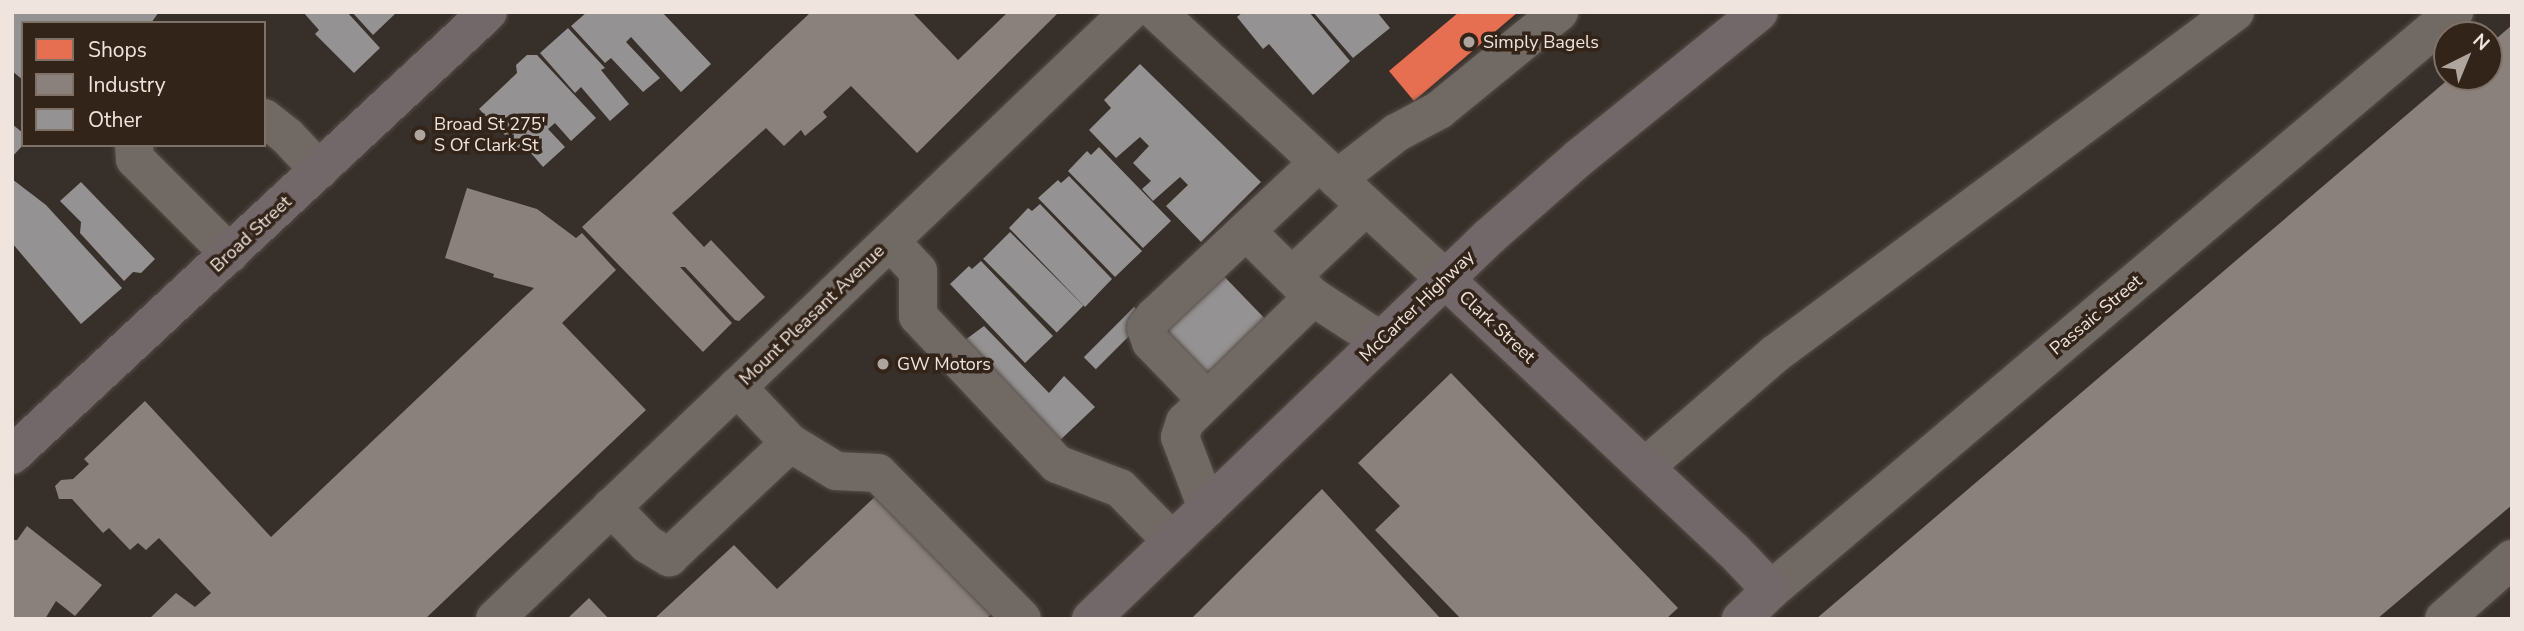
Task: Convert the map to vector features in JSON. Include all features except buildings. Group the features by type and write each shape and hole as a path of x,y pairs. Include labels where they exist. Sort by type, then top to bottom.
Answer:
{"main road":[{"name":"Broad Street","path":"12,455 488,12"},
{"name":"McCarter Highway","path":"1091,619 1446,279 1580,157 1759,12"},
{"name":"Clark Street","path":"1446,279 1771,590"},
{"name":"Passaic Street","path":"1741,619 1771,590"}],"street":[{"name":"Mount Pleasant Avenue","path":"506,615 611,507 1129,12"},
{"name":"Clark Street","path":"1157,12 1446,279"},
{"path":"1207,400 1151,342 1146,328 1247,231 1328,170 1439,110 1559,12"},
{"path":"1645,467 1775,354 2235,12"},
{"name":"Passaic Street","path":"1771,590 2454,12"},
{"path":"266,120 319,170"},
{"path":"134,147 135,159 230,254"},
{"path":"1206,508 1180,438 1185,422 1207,400 1302,287 1366,206"},
{"path":"1247,231 1302,287 1381,341"},
{"path":"890,241 918,271 918,316 1057,464 1120,488 1172,541"},
{"path":"737,387 790,443 836,471 878,473 1022,619"},
{"path":"611,507 646,544 669,557 790,443"},
{"path":"2444,619 2512,559"}],"place":[{"name":"Simply Bagels","path":"1469,42"},
{"name":"Broad St 275' S Of Clark St","path":"420,135"},
{"name":"GW Motors","path":"883,364"}]}
